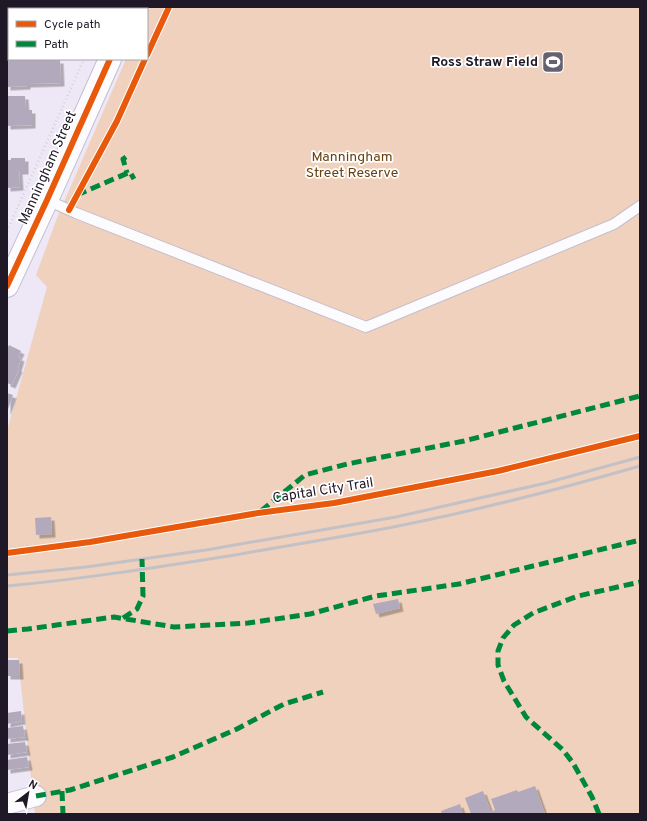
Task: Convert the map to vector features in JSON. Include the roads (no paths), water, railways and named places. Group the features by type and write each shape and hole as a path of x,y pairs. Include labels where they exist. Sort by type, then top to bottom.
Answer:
{"street":[{"name":"Manningham Street","path":"7,286 110,60"},
{"path":"7,804 36,796"}],"lane":[{"path":"47,200 76,213 366,327 614,224 640,206"}],"railway":[{"path":"7,575 86,567 206,550 396,517 546,483 640,457"},
{"path":"7,586 150,568 378,530 489,506 640,466"}],"place":[{"name":"Ross Straw Field","path":"553,62"}],"park label":[{"name":"Manningham Street Reserve","path":"352,166"}]}
